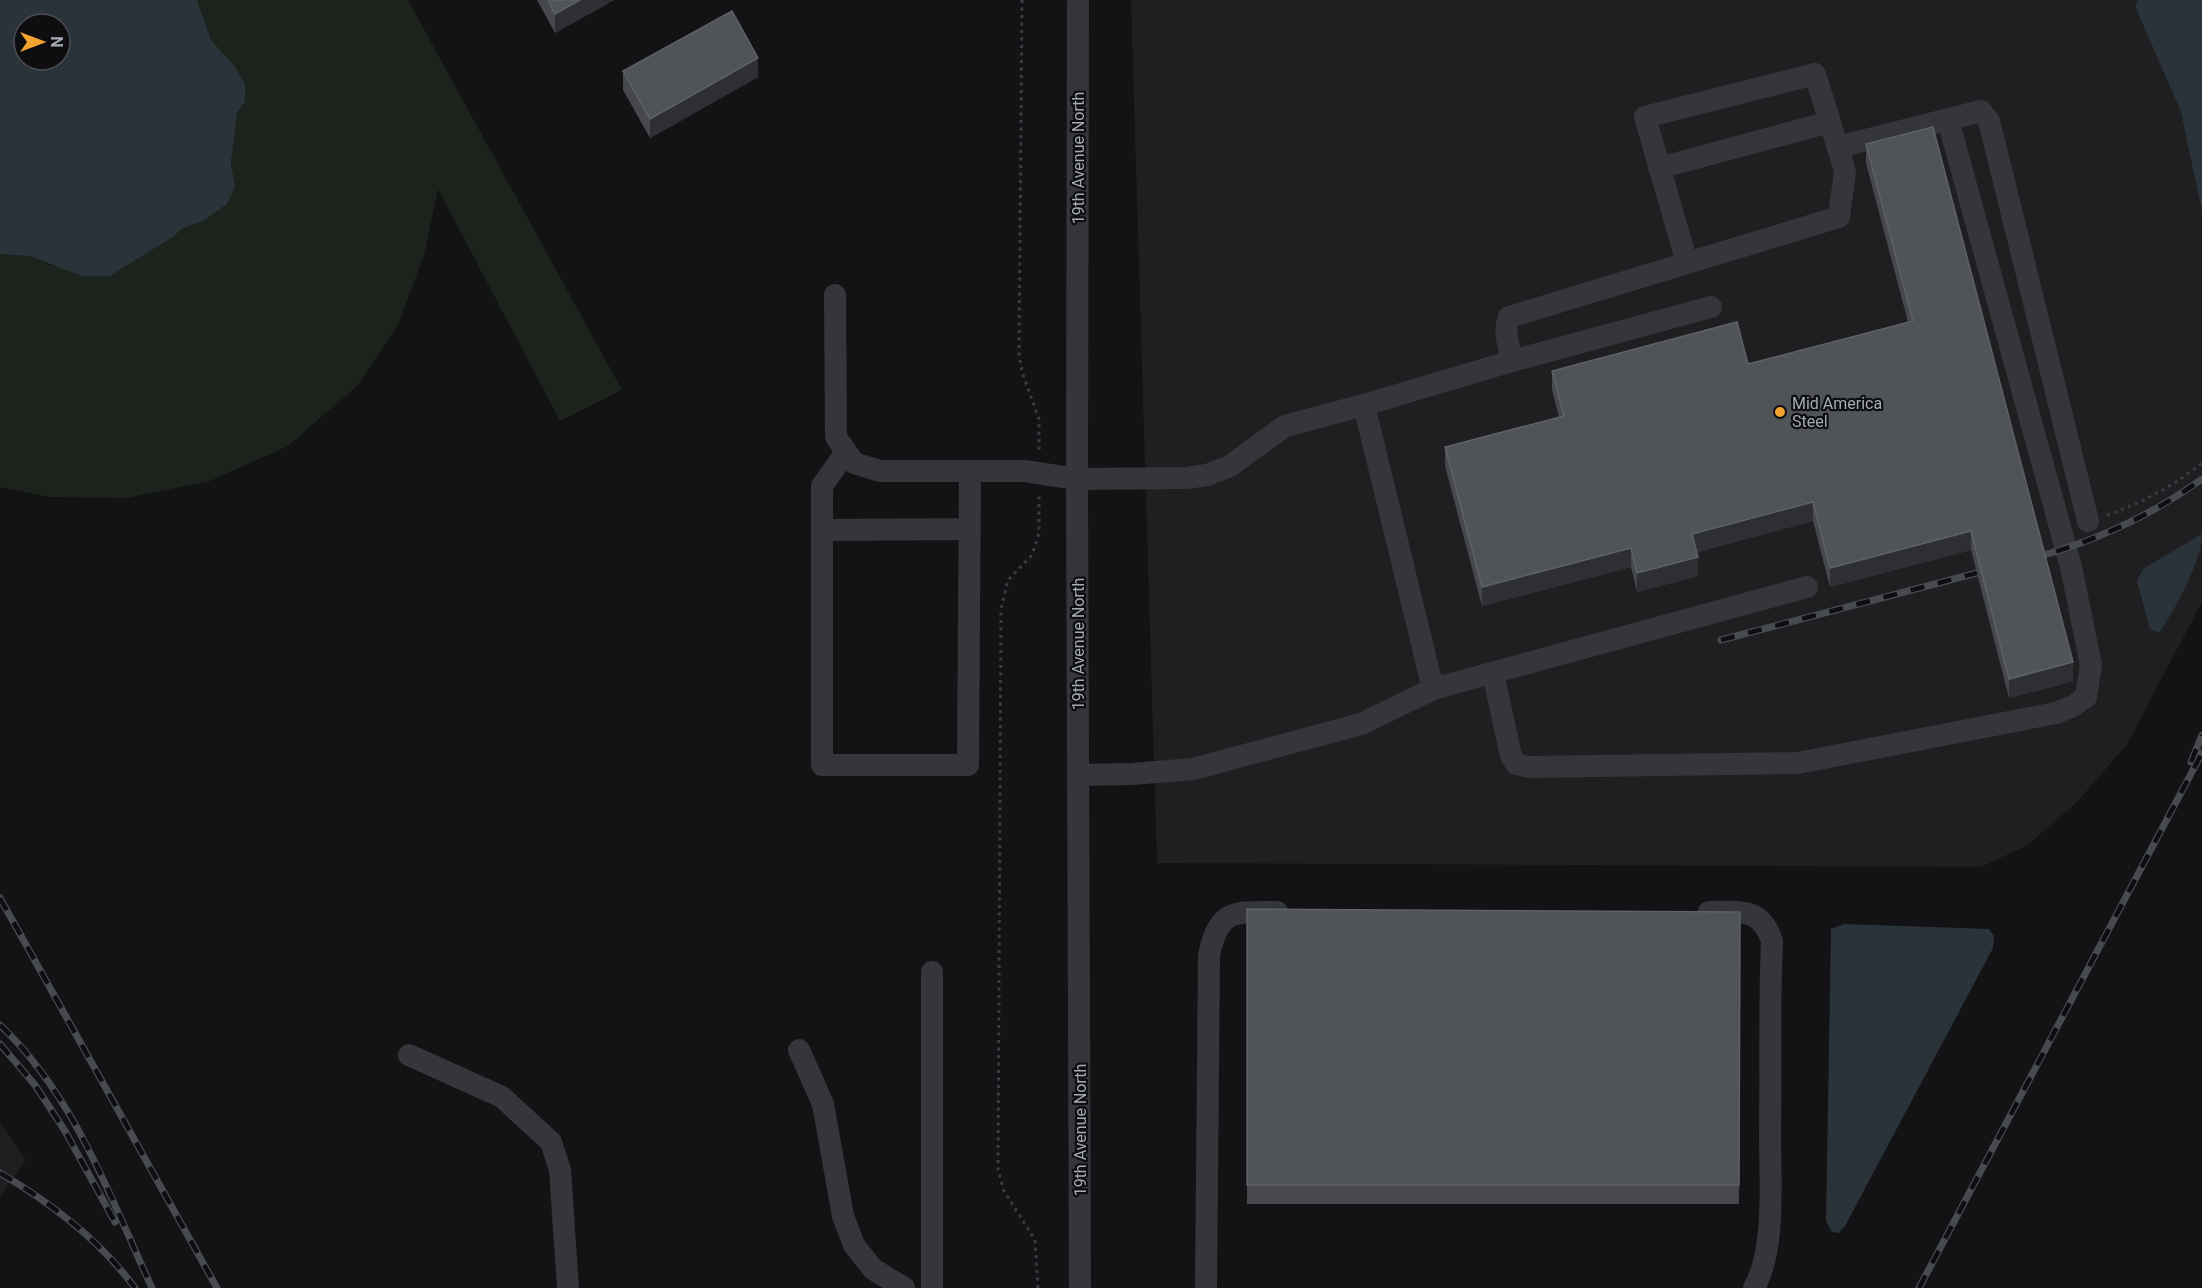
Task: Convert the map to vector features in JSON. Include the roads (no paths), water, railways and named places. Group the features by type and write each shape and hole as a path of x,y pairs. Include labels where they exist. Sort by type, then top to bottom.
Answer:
{"street":[{"name":"19th Avenue North","path":"1078,0 1080,1288"},
{"path":"1512,361 1506,334 1509,317 1839,218 1845,171 1815,74 1645,117 1687,262"},
{"path":"1838,147 1981,111 1989,121 2088,521"},
{"path":"1493,673 1511,756 1516,764 1529,767 1798,763 2056,713 2073,706 2085,697 2091,665 2071,567 1948,120"},
{"path":"1659,168 1830,122"},
{"path":"835,295 836,437 854,463 880,471 1024,471 1077,479 1186,478 1207,475 1230,466 1285,426 1711,307"},
{"path":"1364,405 1433,689"},
{"path":"846,452 822,486 822,765 968,765 970,471"},
{"path":"822,530 970,529"},
{"path":"1079,775 1193,769 1361,724 1433,689 1807,587"},
{"path":"1206,1288 1209,955 1213,935 1226,918 1237,912 1297,912"},
{"path":"1689,912 1748,912 1767,928 1772,942 1770,1200 1767,1253 1761,1276 1754,1288"},
{"path":"932,972 932,1288"},
{"path":"799,1050 823,1104 843,1216 854,1245 873,1269 904,1288"},
{"path":"409,1055 502,1097 551,1142 560,1170 568,1288"}],"railway":[{"path":"2029,559 2097,537 2141,517 2202,479"},
{"path":"1721,640 1992,569"},
{"path":"2191,762 2202,735"},
{"path":"1919,1288 2202,753"},
{"path":"0,898 217,1288"},
{"path":"0,1025 26,1053 70,1115 105,1184 152,1288"},
{"path":"0,1044 35,1085 65,1131 115,1222"},
{"path":"0,1173 38,1197 74,1224 106,1254 135,1288"}],"place":[{"name":"Mid America Steel","path":"1780,412"}]}
